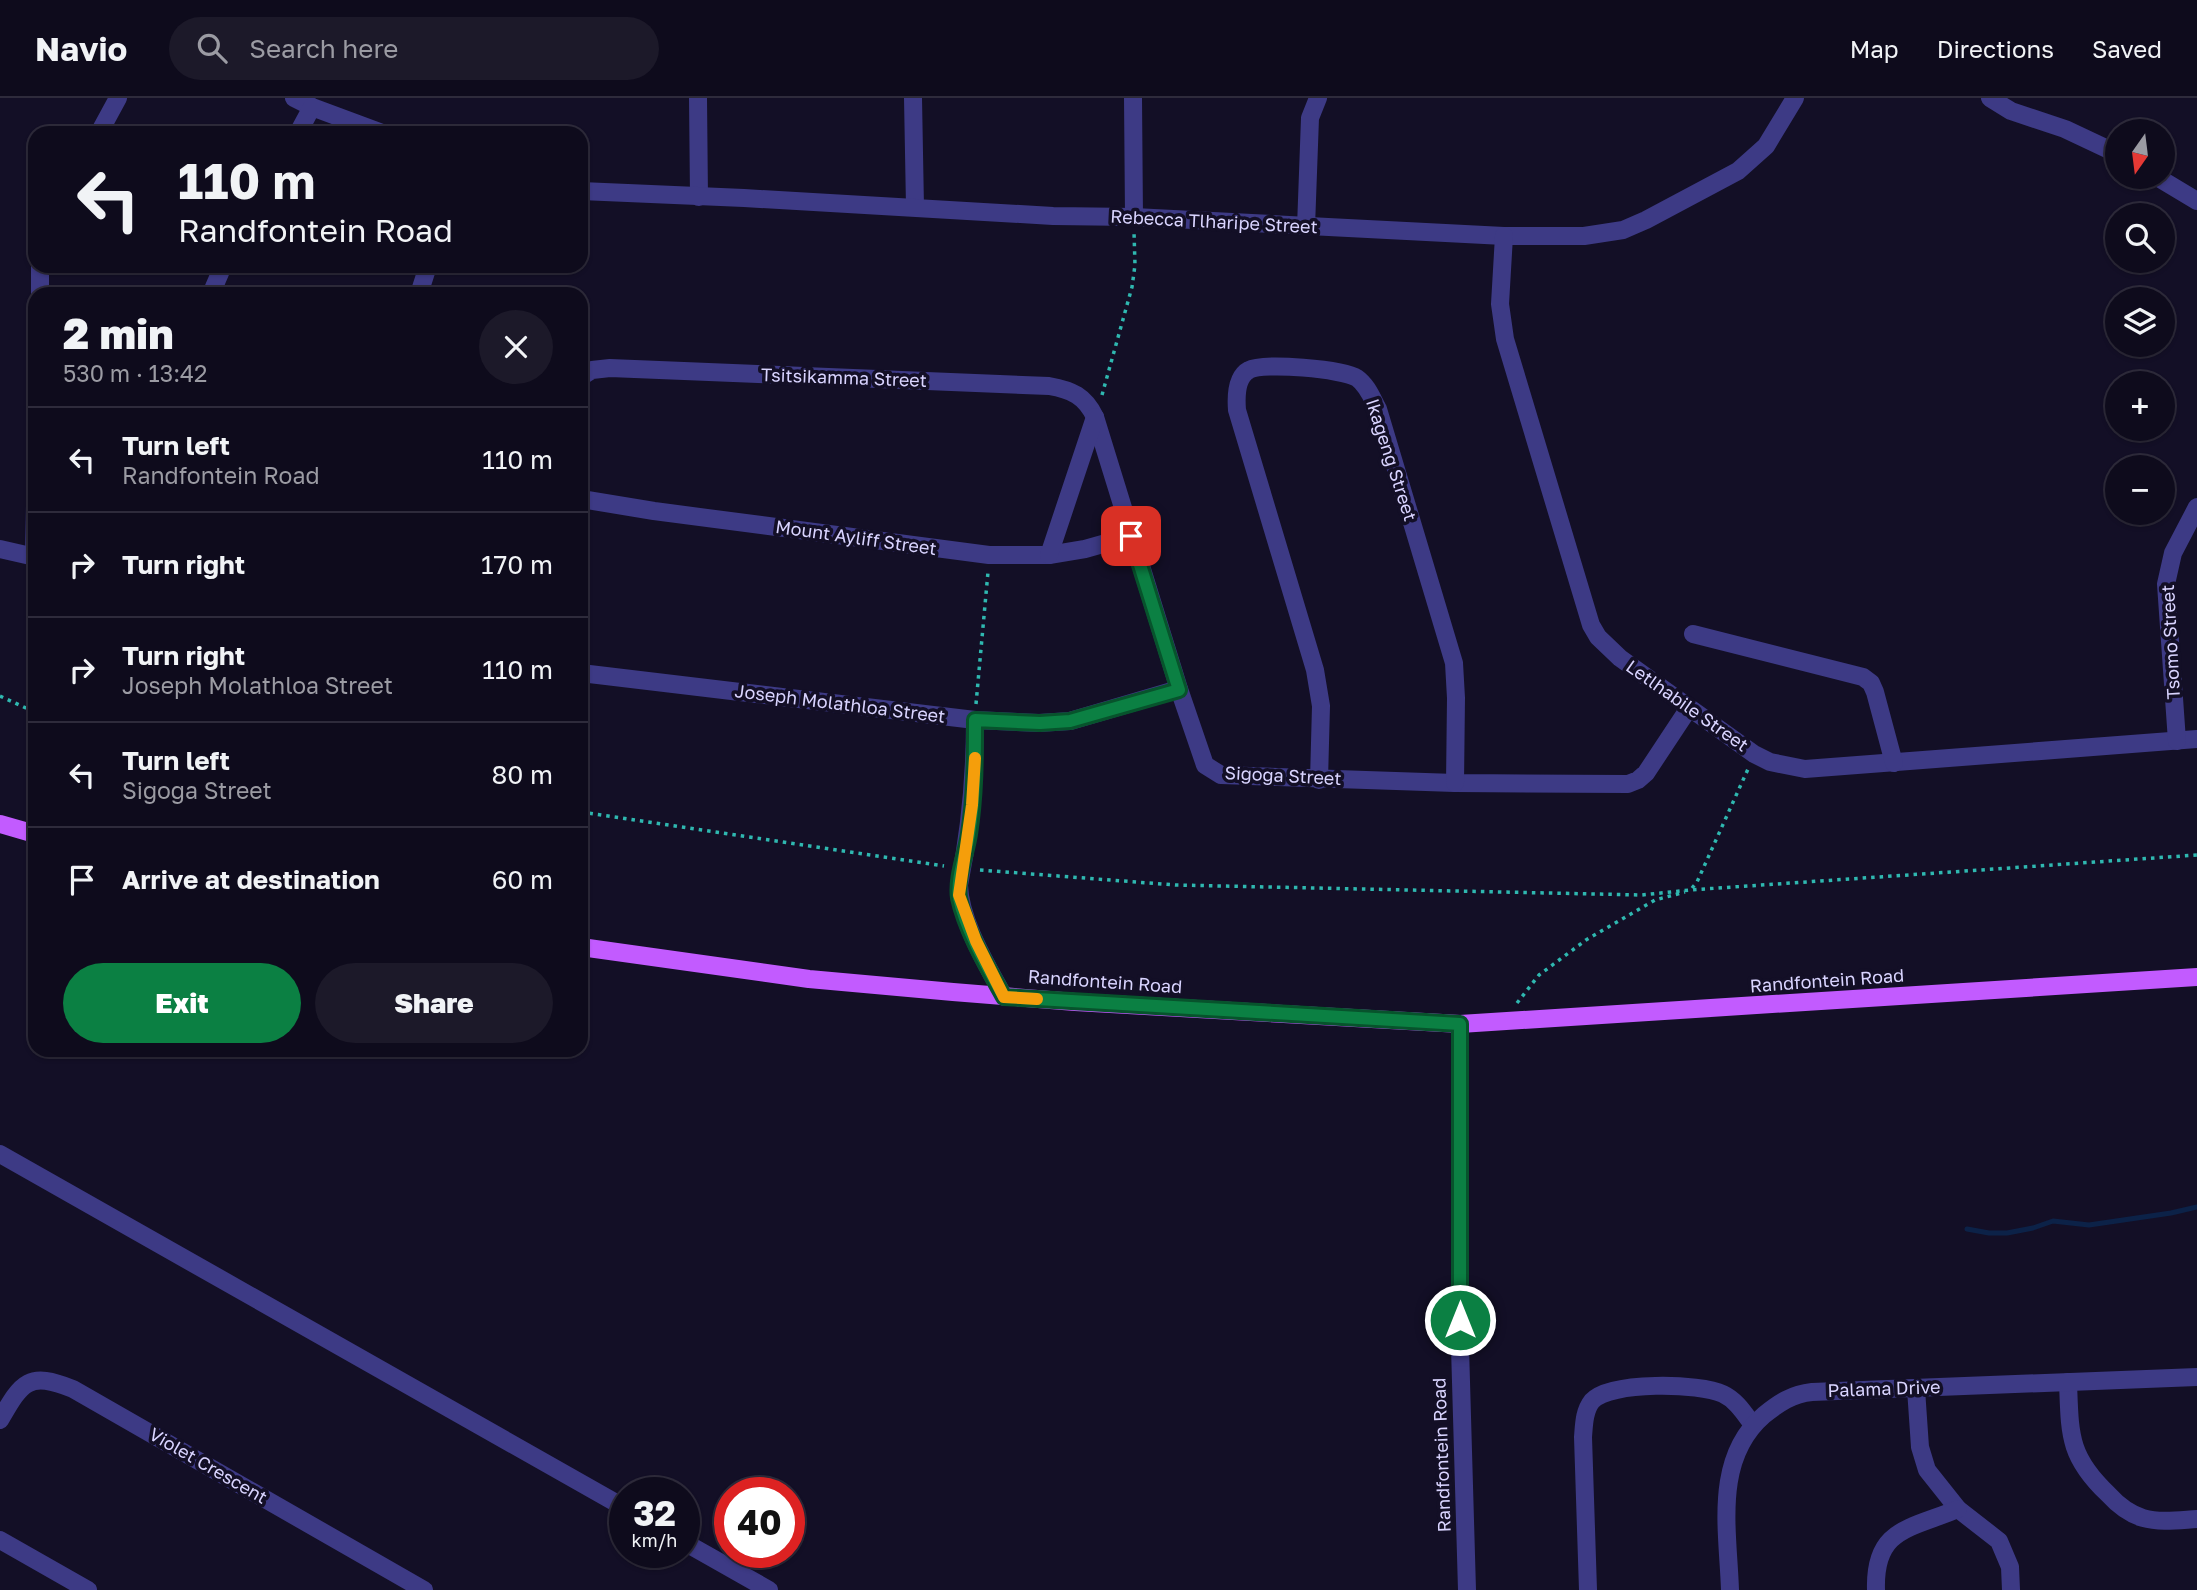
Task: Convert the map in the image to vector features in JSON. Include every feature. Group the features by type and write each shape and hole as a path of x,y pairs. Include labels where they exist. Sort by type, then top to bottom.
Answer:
{"main road":[{"path":"0,824 28,832"},
{"name":"Randfontein Road","path":"588,948 809,979 1004,997 1460,1024 2197,977"}],"street":[{"path":"103,126 118,98"},
{"path":"294,98 363,126"},
{"path":"698,98 699,197"},
{"path":"913,98 915,207"},
{"path":"1133,98 1134,217"},
{"path":"1307,227 1310,118 1318,98"},
{"name":"Rebecca Tlharipe Street","path":"588,191 1053,216 1134,217 1504,236 1584,236 1623,230 1738,171 1766,146 1796,98"},
{"path":"1990,98 2020,115 2065,129 2105,148"},
{"path":"302,126 312,107"},
{"path":"2175,188 2197,201"},
{"name":"Letlhabile Street","path":"1504,236 1500,304 1505,340 1591,625 1598,637 1620,659 1754,754 1770,762 1805,769 2197,739"},
{"name":"Ikageng Street","path":"1319,780 1321,706 1315,670 1237,410 1236,395 1243,376 1250,369 1263,367 1328,370 1349,374 1360,380 1378,409 1454,663 1455,783"},
{"name":"Tsitsikamma Street","path":"588,373 610,368 1049,386 1079,394 1095,417"},
{"path":"1049,555 1095,417"},
{"name":"Sigoga Street","path":"1095,417 1179,690 1205,765 1211,771 1233,776 1319,780 1628,784 1646,773 1689,708"},
{"name":"Mount Ayliff Street","path":"588,500 989,555 1049,555 1085,549 1131,536"},
{"name":"Tsomo Street","path":"2177,741 2165,584 2173,553 2197,507"},
{"path":"0,549 28,556"},
{"path":"1693,634 1863,677 1871,683 1875,692 1894,763"},
{"name":"Joseph Molathloa Street","path":"588,674 975,720 1040,723 1070,721 1179,690"},
{"path":"975,720 975,774 969,833 959,885 961,904 1004,997"},
{"name":"Randfontein Road","path":"1460,1024 1460,1347 1467,1590"},
{"path":"0,1154 609,1498"},
{"name":"Palama Drive","path":"1730,1590 1728,1477 1736,1451 1753,1425 1784,1400 1799,1393 2197,1377"},
{"name":"Violet Crescent","path":"0,1420 18,1390 35,1381 59,1383 424,1590"},
{"path":"2068,1382 2073,1446 2091,1478 2114,1500 2145,1519 2197,1520"},
{"path":"1588,1590 1583,1437 1584,1421 1594,1399 1603,1393 1621,1389 1695,1387 1732,1399 1753,1425"},
{"path":"1916,1389 1922,1459 1927,1470 1958,1509 1999,1541 2010,1567 2011,1590"},
{"path":"1876,1590 1877,1563 1886,1543 1906,1530 1958,1509"},
{"path":"0,1540 88,1590"},
{"path":"700,1551 769,1590"}],"path":[{"path":"1095,417 1132,287 1135,265 1134,217"},
{"path":"975,720 989,555"},
{"path":"0,696 28,709"},
{"path":"1502,1021 1539,975 1586,940 1655,900 1690,890 1697,882 1754,754"},
{"path":"588,813 962,868 1175,885 1642,895 2197,855"}],"waterway":[{"path":"1967,1229 2007,1233 2053,1221 2089,1225 2197,1207"}],"slow traffic":[{"path":"975,758 969,833 959,885 961,904 1004,997 1037,999"}],"route":[{"path":"1131,536 1179,690 1070,721 1040,723 975,720 975,774 959,895 976,941 1004,997 1460,1024 1460,1320"}]}
